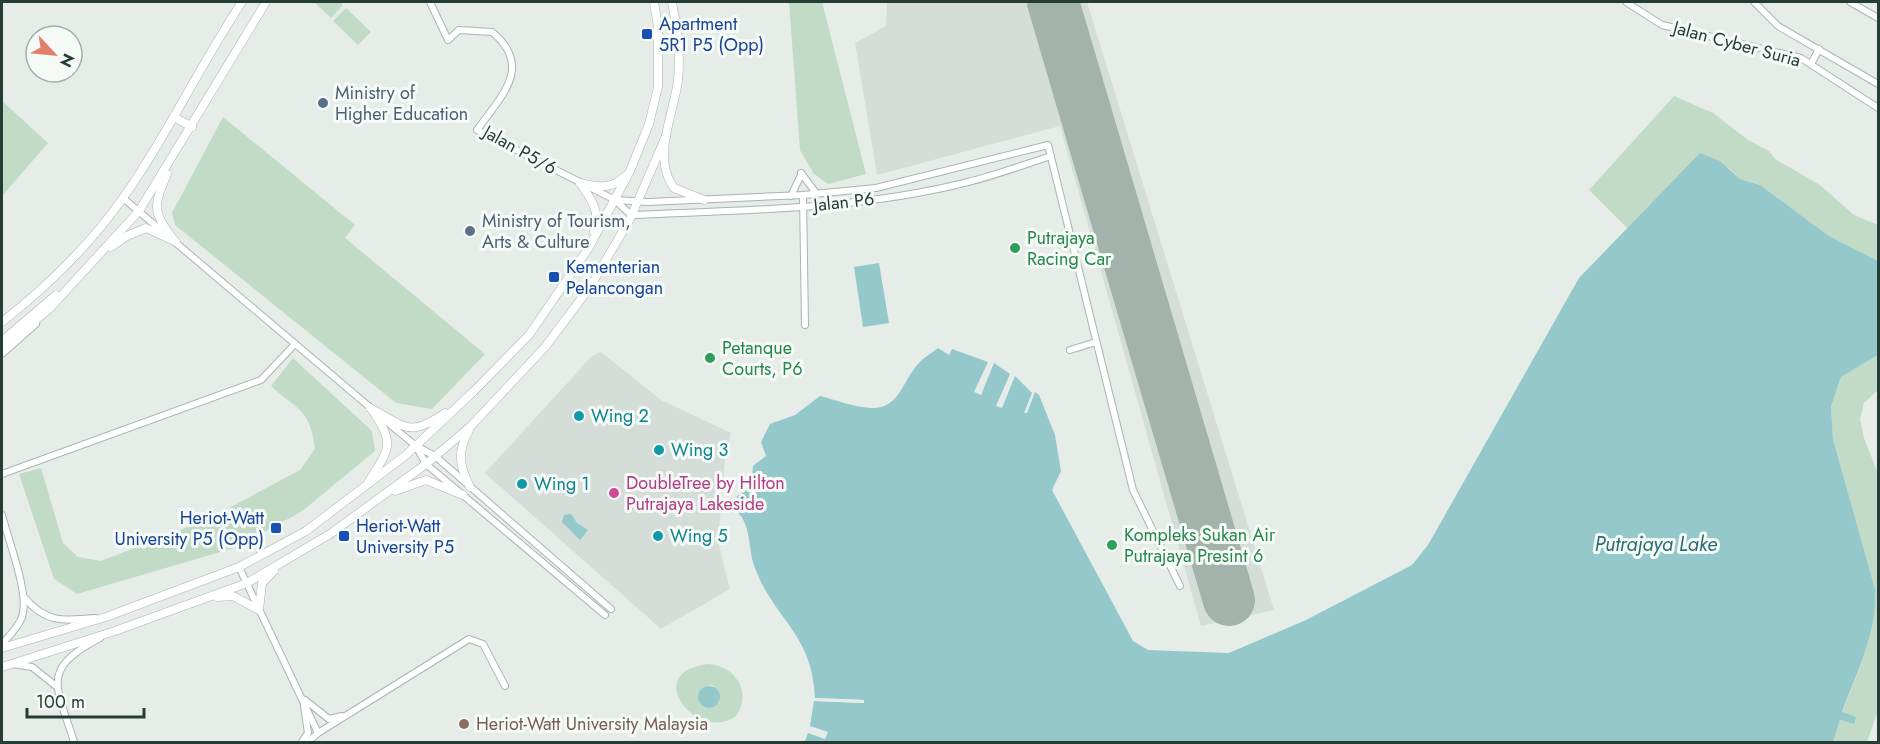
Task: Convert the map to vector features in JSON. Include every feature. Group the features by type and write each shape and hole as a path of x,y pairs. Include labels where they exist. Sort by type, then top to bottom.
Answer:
{"street":[{"path":"2,328 74,259 123,198 242,2"},
{"path":"2,354 28,333 139,211 267,2"},
{"name":"Jalan P5/6","path":"430,2 448,40 459,30 492,32 511,53 514,69 507,88 477,130 615,200"},
{"path":"2,646 106,617 239,567 306,531 365,488 416,446 474,391 529,336 588,249 630,171 649,123 658,87 658,27 654,2"},
{"path":"672,2 677,28 678,81 662,166 674,188 704,200"},
{"name":"Jalan Cyber Suria","path":"1626,2 1662,24 1801,58 1878,108"},
{"path":"1754,2 1778,26 1878,84"},
{"path":"1850,2 1878,18"},
{"path":"1811,64 1819,49"},
{"path":"174,117 192,127"},
{"path":"2,667 211,598 247,583 284,562 377,501 426,464 471,426 545,347 591,287 637,203 666,136"},
{"name":"Jalan P6","path":"615,200 637,203 791,196 876,189 1048,145 1051,156 968,182 886,198 803,207 631,215"},
{"path":"174,156 156,200 159,221 176,242"},
{"path":"1051,156 1132,490 1180,586"},
{"path":"580,183 600,188 611,186 630,171"},
{"path":"791,196 801,173 816,193"},
{"path":"580,183 593,201 598,214 588,249"},
{"path":"803,195 805,325"},
{"path":"123,198 370,408 416,446 435,456 611,609"},
{"path":"615,200 631,215"},
{"path":"2,341 98,256 127,236 146,228 176,242"},
{"path":"2,322 36,296"},
{"path":"2,349 50,308"},
{"path":"1070,350 1096,342"},
{"path":"2,474 261,380 295,344"},
{"path":"370,408 414,429 432,422 474,391"},
{"path":"365,488 386,454 388,444 386,431 370,408"},
{"path":"470,487 460,463 459,452 471,426"},
{"path":"416,446 426,464 605,615"},
{"path":"377,501 426,480 464,495"},
{"path":"2,515 24,596 24,611 18,626 2,646"},
{"path":"259,610 262,583 284,562"},
{"path":"239,567 318,733"},
{"path":"24,596 35,610 61,621 106,617"},
{"path":"211,598 233,596 259,610"},
{"path":"56,686 63,662 76,651 114,631"},
{"path":"308,742 318,733 469,639 483,644 505,686"},
{"path":"12,664 32,667 56,686 74,742"},
{"path":"303,698 329,719 349,715"},
{"path":"302,742 308,733 303,698"}],"shaded area":[{"path":"887,2 1087,2 1274,610 1201,626 1060,126 877,175 855,43 886,26"},
{"name":"DoubleTree by Hilton Putrajaya Lakeside","path":"601,352 661,400 731,433 725,459 718,542 730,589 661,629 485,473 592,356"}],"green space":[{"path":"314,2 340,2 343,5 331,18"},
{"path":"789,2 822,2 866,174 828,184 814,174 800,150"},
{"path":"346,8 371,32 358,45 333,21"},
{"path":"1674,96 1713,113 1748,140 1769,151 1775,159 1820,185 1854,215 1878,225 1878,261 1829,236 1760,185 1740,179 1728,167 1651,203 1628,229 1589,190"},
{"path":"2,101 48,143 2,196"},
{"path":"223,117 355,225 345,238 485,354 432,409 396,403 175,225 172,213"},
{"path":"1878,355 1878,390 1864,403 1860,419 1864,438 1878,474 1878,710 1867,742 1833,742 1840,720 1854,724 1842,713 1870,637 1875,589 1833,439 1831,407 1841,377"},
{"path":"293,358 372,431 375,451 301,512 234,548 77,594 54,579 19,474 41,468 63,543 78,557 101,561 208,519 300,470 315,449 310,425 306,418 271,386"},
{"path":"708,664 726,669 733,675 742,690 743,698 736,716 721,722 706,721 693,714 682,703 677,691 678,679 688,670","holes":["714,686 720,701 714,707 704,707 698,695 704,687"]}],"water":[{"name":"Putrajaya Lake","path":"1700,153 1720,161 1740,179 1760,185 1829,236 1878,261 1878,355 1841,377 1831,407 1833,439 1875,589 1870,636 1842,712 1856,717 1854,724 1840,720 1833,742 805,741 808,733 825,739 828,732 810,726 814,701 864,703 864,700 815,698 807,657 800,642 763,586 755,568 747,529 734,509 737,496 742,494 750,484 753,466 766,456 761,442 770,424 795,415 820,396 870,408 888,404 900,392 919,363 938,348 949,355 952,349 988,362 974,392 981,395 994,363 1010,374 996,406 1002,408 1015,376 1032,393 1024,413 1027,413 1035,392 1039,395 1055,435 1061,471 1052,490 1133,641 1148,650 1229,653 1306,620 1412,565 1428,545 1579,278"},
{"path":"879,263 889,323 863,327 854,267"},
{"path":"571,514 577,523 588,530 580,540 562,522 564,515"},
{"path":"705,686 713,686 720,693 720,701 713,708 705,708 698,701 698,693"}],"pier":[{"path":"815,698 864,700 864,703 814,701"}],"runway":[{"path":"1053,2 1229,600"}],"place":[{"name":"Apartment 5R1 P5 (Opp)","path":"647,34"},
{"name":"Ministry of Higher Education","path":"323,103"},
{"name":"Ministry of Tourism, Arts & Culture","path":"470,231"},
{"name":"Putrajaya Racing Car","path":"1015,248"},
{"name":"Kementerian Pelancongan","path":"554,277"},
{"name":"Petanque Courts, P6","path":"710,358"},
{"name":"Wing 2","path":"579,416"},
{"name":"Wing 3","path":"659,450"},
{"name":"Wing 1","path":"522,484"},
{"name":"DoubleTree by Hilton Putrajaya Lakeside","path":"614,493"},
{"name":"Heriot-Watt University P5 (Opp)","path":"276,528"},
{"name":"Heriot-Watt University P5","path":"344,536"},
{"name":"Wing 5","path":"658,536"},
{"name":"Kompleks Sukan Air Putrajaya Presint 6","path":"1112,545"},
{"name":"Heriot-Watt University Malaysia","path":"464,724"}]}
